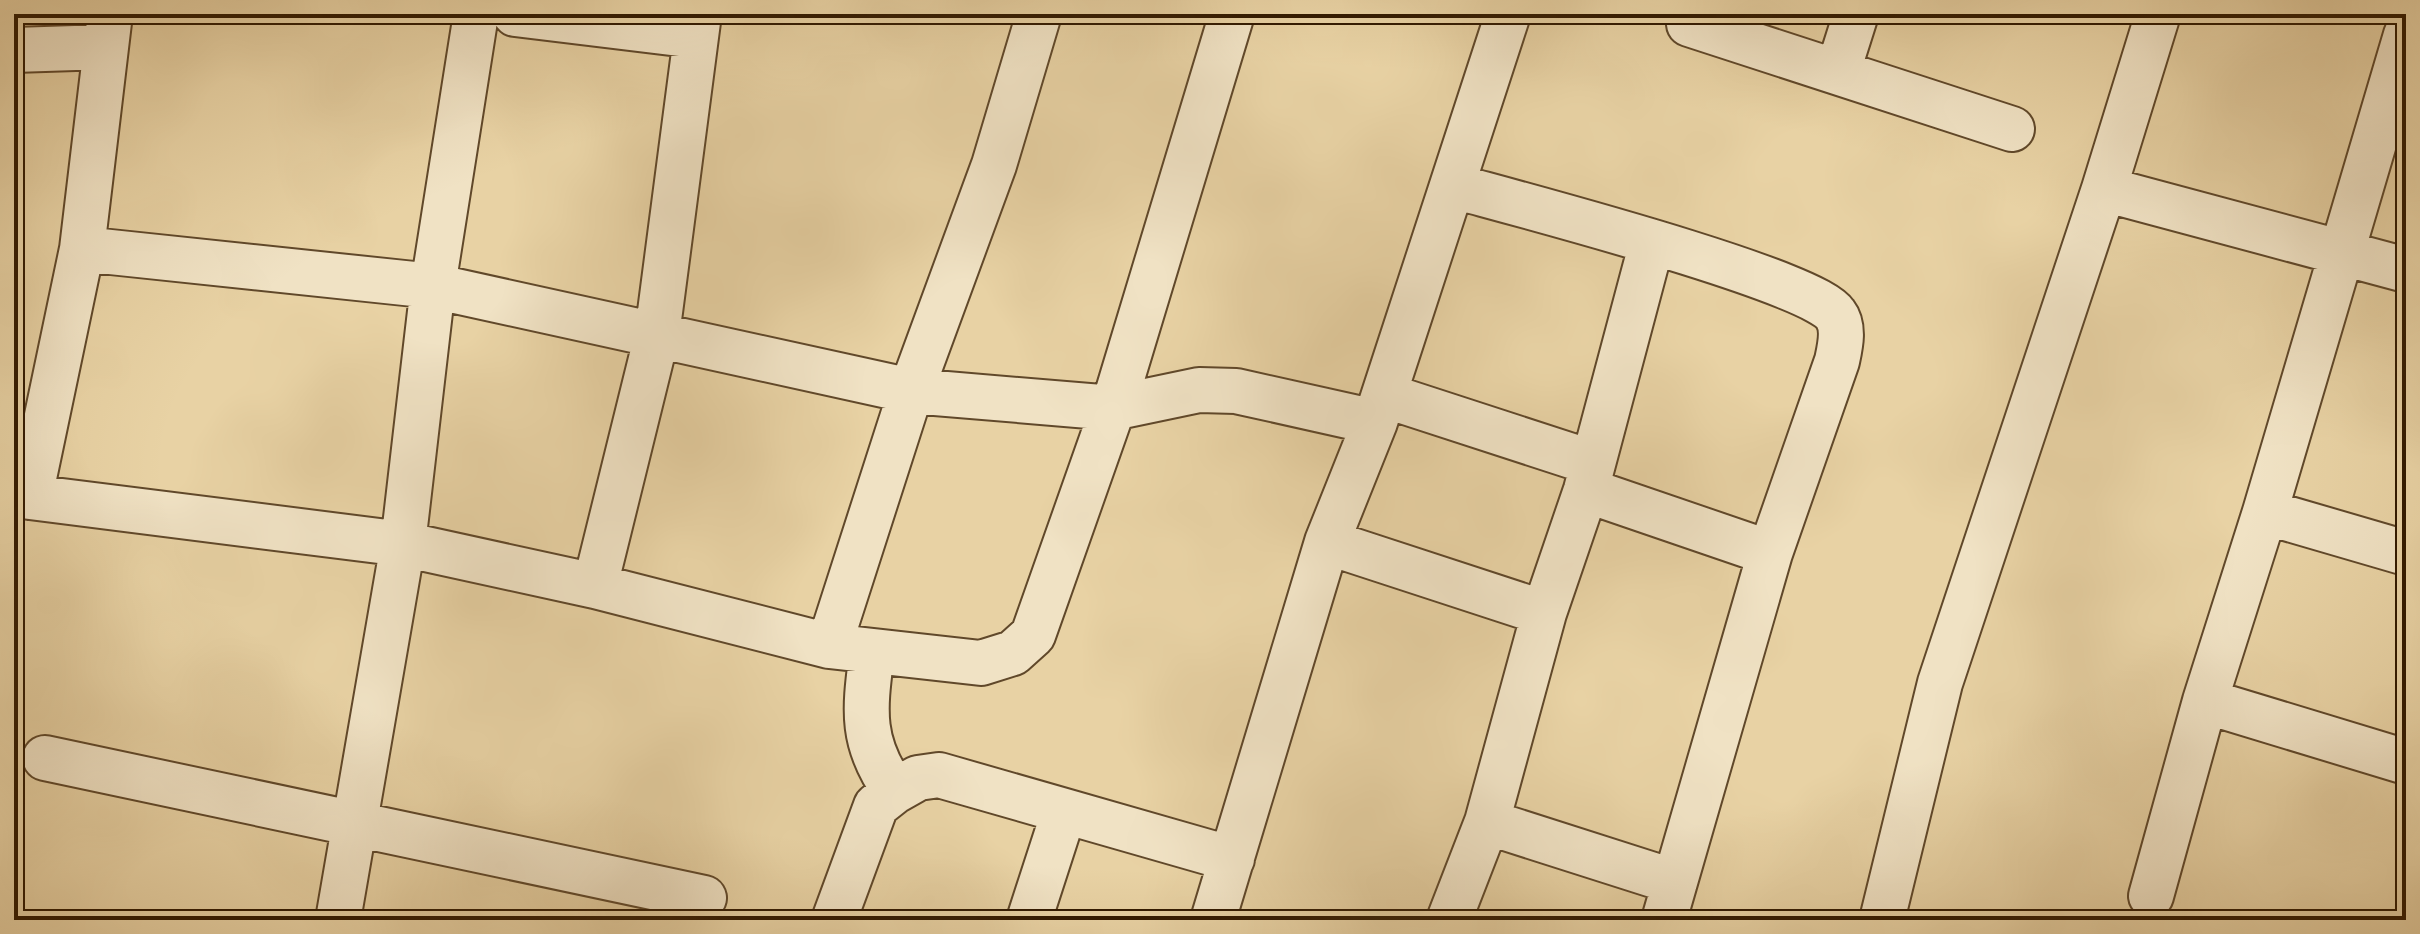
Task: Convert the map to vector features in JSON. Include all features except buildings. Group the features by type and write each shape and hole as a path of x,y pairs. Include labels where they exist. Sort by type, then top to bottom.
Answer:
{"street":[{"path":"338,920 403,544 433,286 476,14"},
{"path":"515,14 698,25 657,335 595,586"},
{"path":"829,646 911,391 994,165 1039,14"},
{"path":"14,50 108,30 82,249 30,418 22,496 403,544 595,586 829,646 981,663 1013,653 1033,635 1113,408 1232,14"},
{"path":"1213,920 1327,542 1380,409 1508,14"},
{"path":"1838,71 1856,14"},
{"path":"1882,920 1940,683 2104,189 2158,14"},
{"path":"1689,24 2012,129"},
{"path":"2151,896 2205,701 2265,512 2406,35"},
{"path":"1454,186 1652,242 1808,295 1835,314 1842,338 1837,361 1770,553 1669,901 1487,822"},
{"path":"2104,189 2341,250 2406,270"},
{"path":"1449,920 1487,822 1544,613 1590,476 1652,242"},
{"path":"82,249 433,286 911,391 1113,408 1199,390 1236,391 1380,409 1590,476 1770,553"},
{"path":"2265,512 2406,553"},
{"path":"1327,542 1544,613"},
{"path":"872,651 865,714 869,743 877,766 895,791"},
{"path":"2205,701 2406,762"},
{"path":"45,758 704,898"},
{"path":"834,920 876,806 918,778 939,775 1232,859"},
{"path":"1029,920 1064,812"}]}
